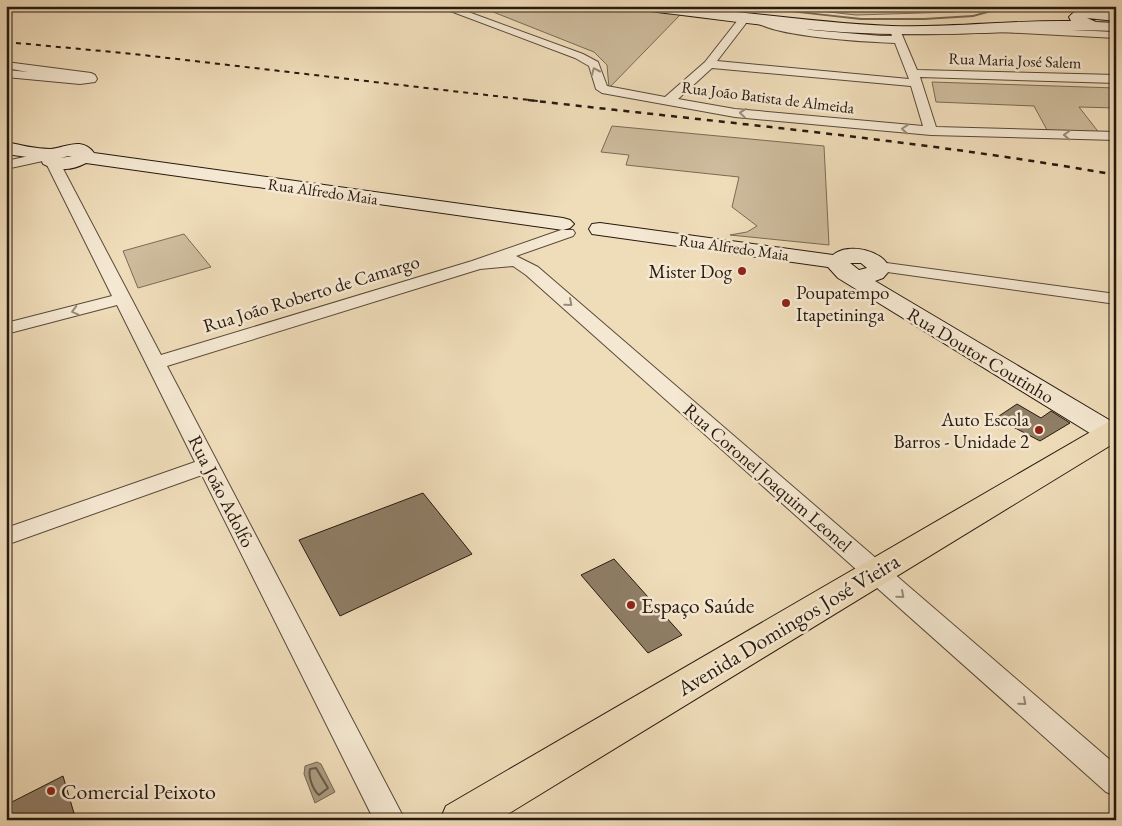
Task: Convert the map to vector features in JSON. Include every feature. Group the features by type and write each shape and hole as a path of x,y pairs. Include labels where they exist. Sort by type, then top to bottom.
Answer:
{"main road":[{"path":"641,6 897,35 1039,24 1106,22"},
{"path":"959,29 1080,11 1081,22 1106,22"},
{"path":"6,148 53,158"},
{"name":"Rua Alfredo Maia","path":"53,158 66,164 83,157 579,224 842,267"},
{"path":"842,267 847,256 858,256 874,261 879,267"},
{"name":"Rua Doutor Coutinho","path":"842,267 1113,433"},
{"name":"Avenida Domingos José Vieira","path":"461,820 875,572 1113,433"}],"street":[{"name":"Rua João Batista de Almeida","path":"445,6 579,56 594,64 602,89 735,113 931,131 1116,136"},
{"path":"668,101 709,64 752,19"},
{"path":"1106,22 1116,33"},
{"path":"959,29 1116,33"},
{"path":"897,35 931,131"},
{"name":"Rua Maria José Salem","path":"709,64 913,78 1116,79"},
{"path":"6,65 91,77 91,79 80,80 6,73"},
{"path":"6,165 53,158"},
{"name":"Rua João Adolfo","path":"53,158 122,298 390,820"},
{"path":"478,264 538,243 579,224"},
{"path":"532,271 531,264 538,243"},
{"name":"Rua Coronel Joaquim Leonel","path":"478,264 516,261 532,271 1116,783"},
{"name":"Rua João Roberto de Camargo","path":"156,363 478,264"},
{"path":"879,267 1116,298"},
{"path":"6,329 122,298"},
{"path":"6,537 208,465"}],"shaded area":[{"path":"478,6 603,6 681,14 609,88 607,65 594,52"},
{"path":"775,6 989,6 954,12 856,15"},
{"path":"932,82 1116,88 1116,108 1079,107 1100,134 1047,130 1034,106 936,102"},
{"path":"612,126 824,146 829,245 730,235 747,232 757,226 732,207 739,177 626,165 629,155 601,152"},
{"path":"184,234 211,267 138,288 123,251"}],"water":[{"path":"317,762 321,764 335,792 315,803 304,774 305,766"}],"building":[{"name":"Auto Escola Barros - Unidade 2","path":"1017,404 1041,418 1051,411 1070,423 1040,441 996,418"},
{"path":"423,493 472,554 340,616 299,540"},
{"name":"Espaço Saúde","path":"614,559 682,635 648,653 581,575"},
{"name":"Comercial Peixoto","path":"63,776 76,820 6,820 6,805"}],"waterway":[{"path":"739,6 861,19 924,19 973,16 1011,6"}],"railway":[{"path":"6,42 134,54 538,101"},
{"path":"528,100 896,142 1116,175"}],"place":[{"name":"Mister Dog","path":"742,271"},
{"name":"Poupatempo Itapetininga","path":"786,303"},
{"name":"Auto Escola Barros - Unidade 2","path":"1039,430"},
{"name":"Espaço Saúde","path":"631,605"},
{"name":"Comercial Peixoto","path":"51,791"}]}
